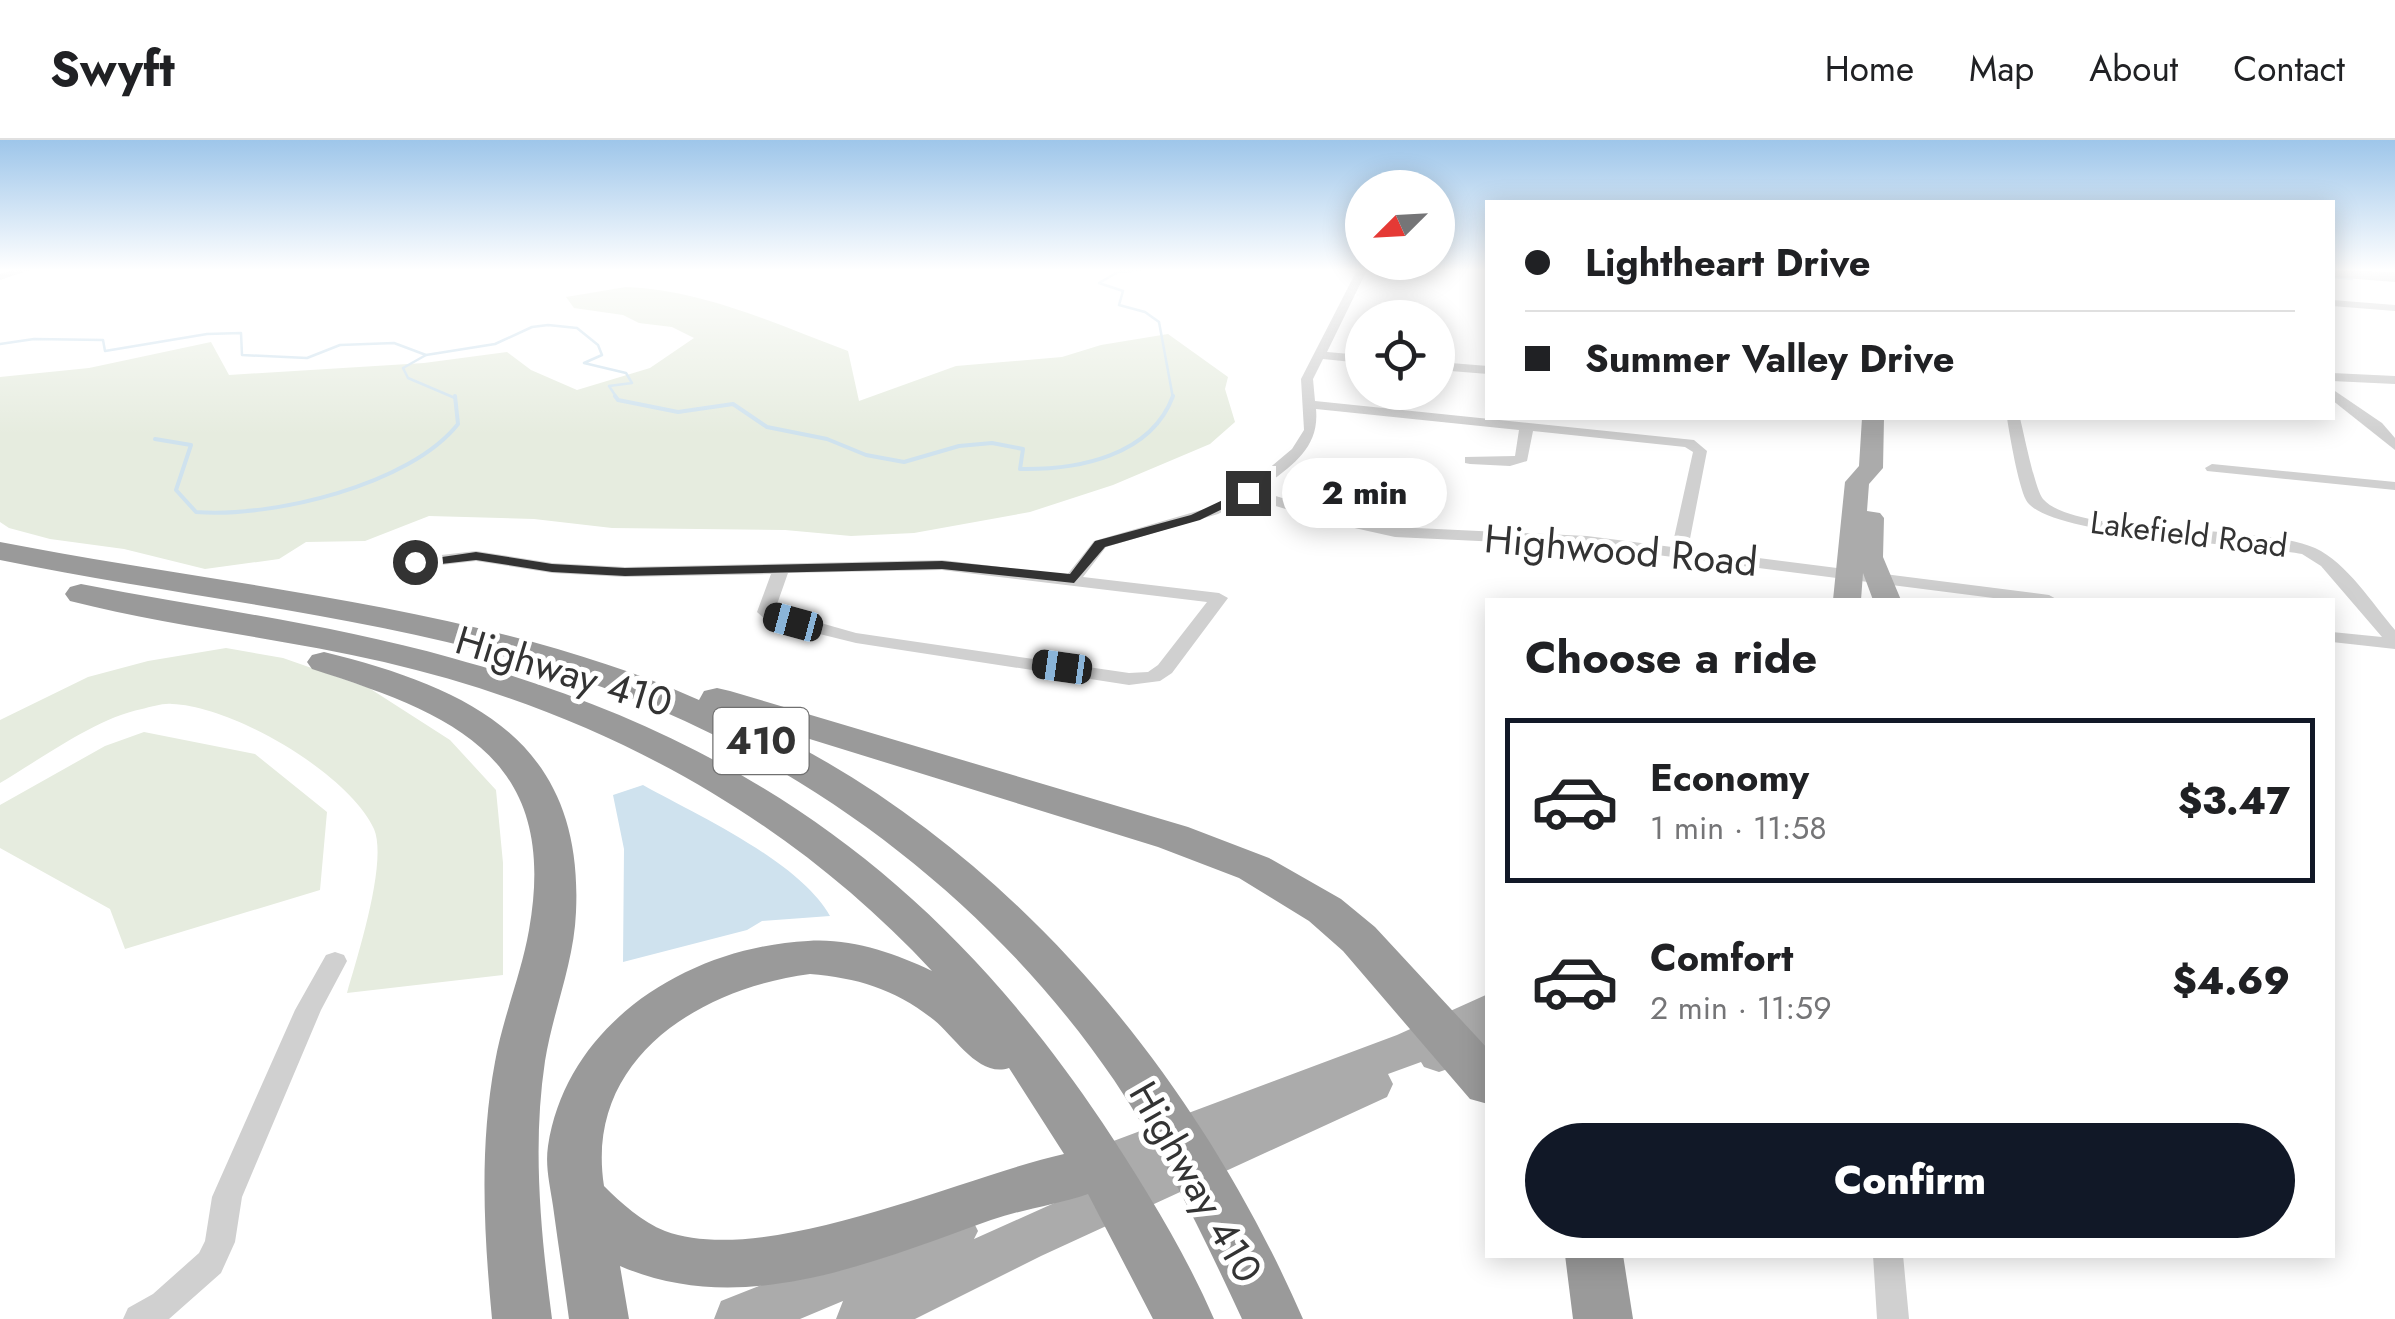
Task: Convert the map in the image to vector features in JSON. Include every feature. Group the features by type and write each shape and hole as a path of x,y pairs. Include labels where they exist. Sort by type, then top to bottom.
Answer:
{"highway":[{"name":"Highway 410","path":"0,551 398,625 560,661 765,742 846,790 910,836 1054,972 1120,1054 1184,1147 1273,1319"},
{"name":"Highway 410","path":"0,576 145,608 374,650 486,679 643,740 721,780 806,833 906,914 1007,1027 1065,1107 1140,1229 1184,1319"},
{"path":"145,608 177,621 406,687 440,702 476,721 504,745 539,791 550,822 554,914 521,1056 511,1124 511,1188 522,1319"},
{"path":"560,661 598,665 984,779 1173,837 1254,868 1325,910 1473,1042"},
{"path":"600,1319 574,1159 576,1127 584,1101 601,1069 638,1026 714,978 754,965 832,958 892,972 952,1006 1043,1099 1102,1187 1140,1229"},
{"path":"580,1198 623,1240 658,1255 696,1264 773,1261 1011,1214 1078,1174"}],"main road":[{"path":"1848,587 1857,482 1872,468 1873,420"},
{"path":"1866,472 1872,484 1870,557 1883,589"},
{"path":"740,1319 1241,1126 1473,1042"},
{"path":"1078,1174 1241,1126"},
{"path":"862,1319 1011,1214"}],"street":[{"path":"1074,578 1100,544 1195,518 1248,493 1298,452 1311,430 1307,380 1334,325"},
{"path":"1318,355 1345,357"},
{"path":"1455,367 1485,370"},
{"path":"2335,376 2395,380"},
{"path":"2335,395 2390,434 2395,446"},
{"path":"1311,405 1696,446 1700,451 1679,551"},
{"name":"Lakefield Road","path":"2014,420 2034,500 2042,510 2098,522 2285,544 2307,550 2327,562 2395,643"},
{"path":"1470,460 1510,462 1522,458 1526,426"},
{"path":"2212,468 2395,486"},
{"name":"Highwood Road","path":"1248,493 1338,520 1396,532 1558,538 1679,551 1848,587 2019,598"},
{"path":"415,562 476,556 580,571 942,565 1219,598 1165,669 1153,677 1129,679 856,638 773,617 766,612 766,606 782,568"},
{"path":"2335,637 2395,643"},
{"path":"139,1319 177,1295 210,1264 220,1242 227,1197 308,1010 336,961"},
{"path":"1888,1258 1894,1319"}],"shaded area":[{"path":"656,325 779,325 848,351 859,401 956,366 1062,357 1101,345 1168,334 1228,377 1225,389 1235,422 1210,444 1113,485 1030,512 914,533 851,536 785,530 612,528 534,519 429,516 365,541 306,542 279,559 205,569 124,549 50,539 0,522 0,377 89,368 211,342 229,375 424,363 507,352 531,370 577,390 650,368 694,338 672,327"},
{"path":"226,648 283,658 369,688 450,740 496,790 503,863 503,975 347,993 374,886 374,829 340,786 315,765 226,716 168,704 124,714 88,730 0,783 0,720 88,677 148,661"},
{"path":"144,732 255,754 327,812 320,890 125,949 110,909 0,848 0,805 105,746"}],"water":[{"path":"643,785 771,858 815,896 830,916 762,921 747,930 623,962 624,849 613,795"}],"waterway":[{"path":"426,355 495,344 532,327 548,325"},
{"path":"548,325 577,328 598,345 602,355 584,363 626,373 632,383 609,386 617,398"},
{"path":"1160,325 1173,397"},
{"path":"0,344 34,339 103,340 105,351 207,334 241,333 242,355 307,358 340,345 394,343 426,355"},
{"path":"426,355 403,368 408,378 455,398"},
{"path":"155,439 191,445 176,490 196,512 262,509 338,493 408,464 436,446 458,424 455,396"},
{"path":"615,396 618,400 678,412 733,404 767,427 827,439 866,455 904,462 959,446 992,443 1023,449 1020,469 1088,462 1130,446 1148,433 1173,397"}],"route":[{"path":"415,562 476,556 552,568 625,572 942,565 1074,578 1100,544 1195,518 1248,493"}]}
